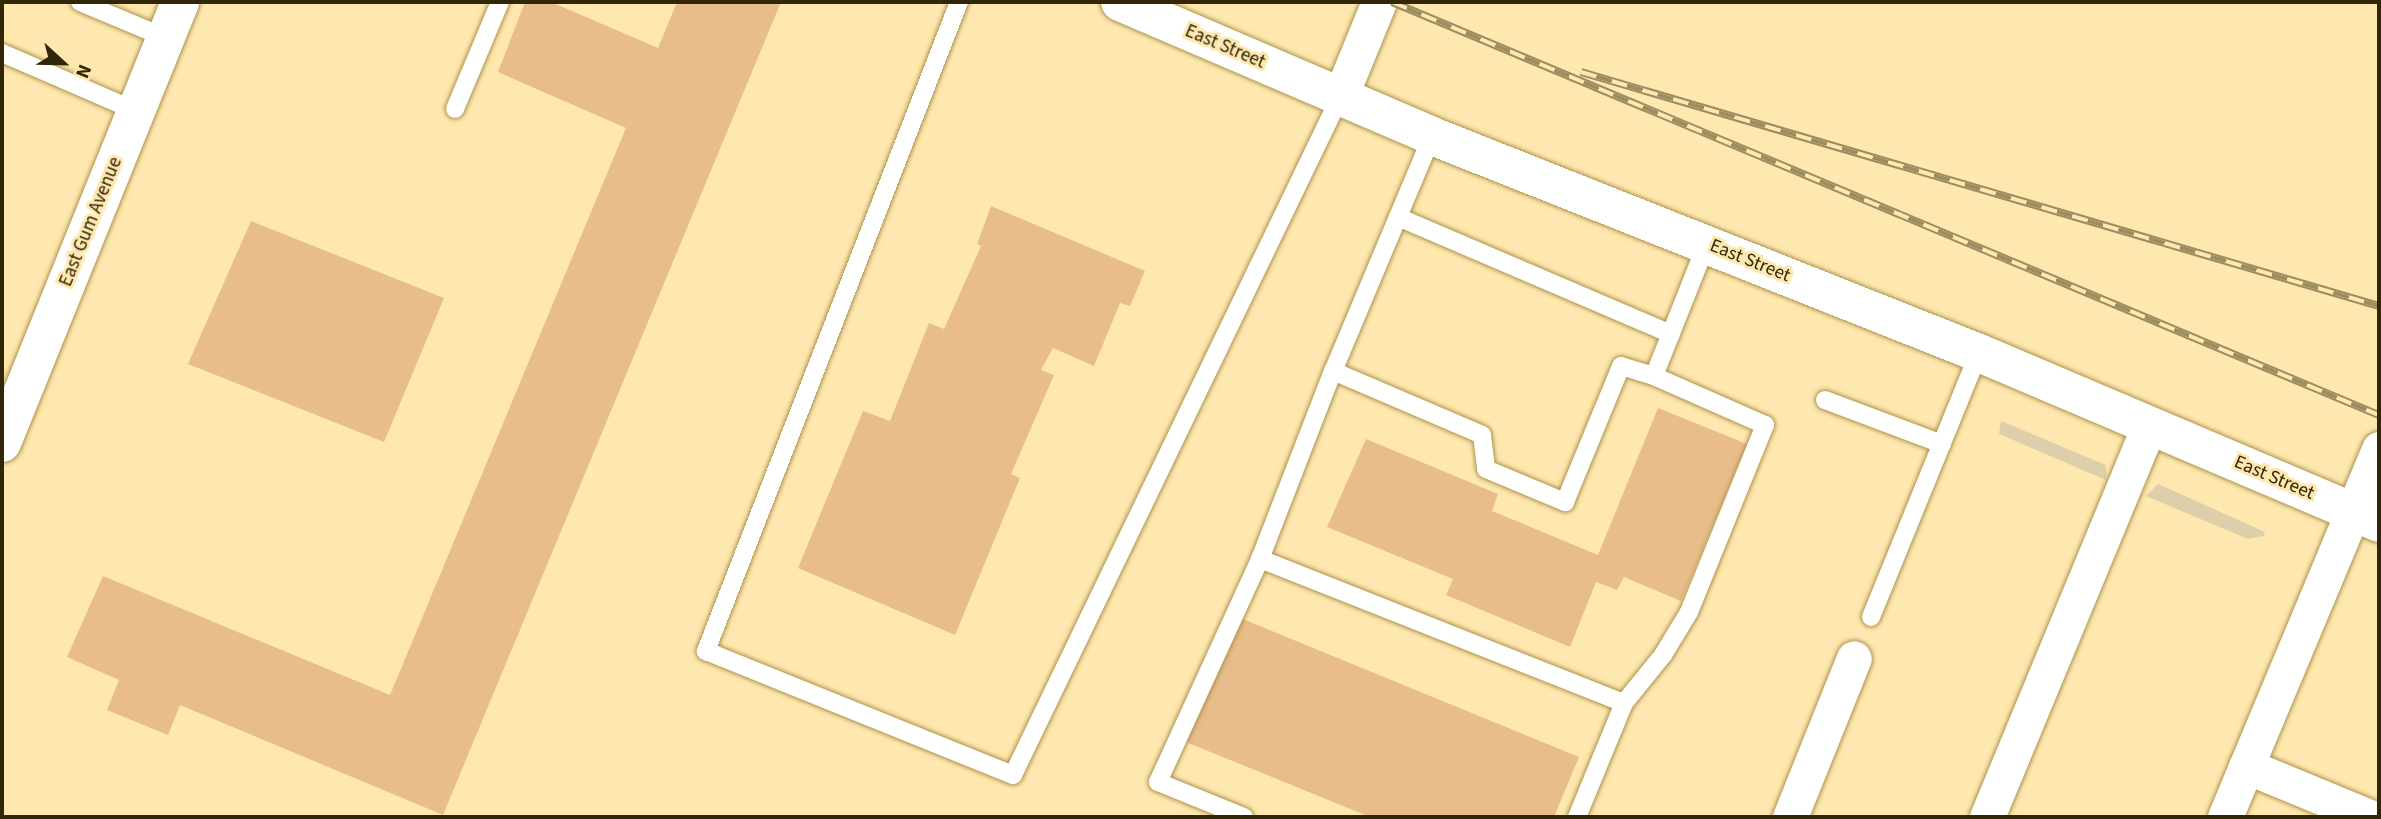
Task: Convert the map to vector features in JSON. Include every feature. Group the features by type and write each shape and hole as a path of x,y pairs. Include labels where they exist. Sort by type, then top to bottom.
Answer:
{"main road":[{"name":"East Gum Avenue","path":"2,443 180,2"},
{"name":"East Street","path":"1120,2 1432,136 1979,352 2366,517"}],"street":[{"path":"1340,97 1379,2"},
{"path":"1987,817 2150,425"},
{"path":"2225,817 2246,766 2366,517 2379,449"},
{"path":"1790,817 1854,658"},
{"path":"2246,766 2370,817"}],"lane":[{"path":"80,2 166,38"},
{"path":"455,109 500,2"},
{"path":"959,2 706,652 1013,775 1340,97"},
{"path":"2,53 136,111"},
{"path":"1244,817 1158,782 1260,559 1333,371 1432,136"},
{"path":"1398,218 1671,334"},
{"path":"1654,376 1707,243"},
{"path":"1871,617 1979,352"},
{"path":"1333,371 1482,435 1486,469 1565,502 1621,366 1654,376 1765,425 1689,612 1663,654 1623,703 1577,817"},
{"path":"1825,400 1942,444"},
{"path":"1260,559 1623,703"}],"shaded area":[{"path":"2001,421 2106,465 2106,480 1999,434"},
{"path":"2158,484 2265,532 2264,536 2248,539 2146,496"}],"building":[{"path":"525,2 551,2 658,48 677,2 781,2 443,815 180,705 168,735 107,710 119,680 67,657 103,576 390,695 626,128 498,72"},
{"path":"991,206 1145,271 1130,306 1120,303 1094,366 1053,348 1041,370 1054,375 1011,474 1020,478 955,635 798,568 863,411 890,421 929,323 944,329 981,246 977,244"},
{"path":"251,221 444,298 384,442 188,364"},
{"path":"1658,408 1747,444 1681,601 1624,577 1617,590 1596,582 1570,647 1446,595 1453,579 1327,527 1366,439 1498,494 1492,511 1598,555"},
{"path":"1238,617 1579,757 1554,817 1370,817 1186,742"}],"railway":[{"path":"1392,2 2379,415"},
{"path":"1581,72 2379,306"}]}
